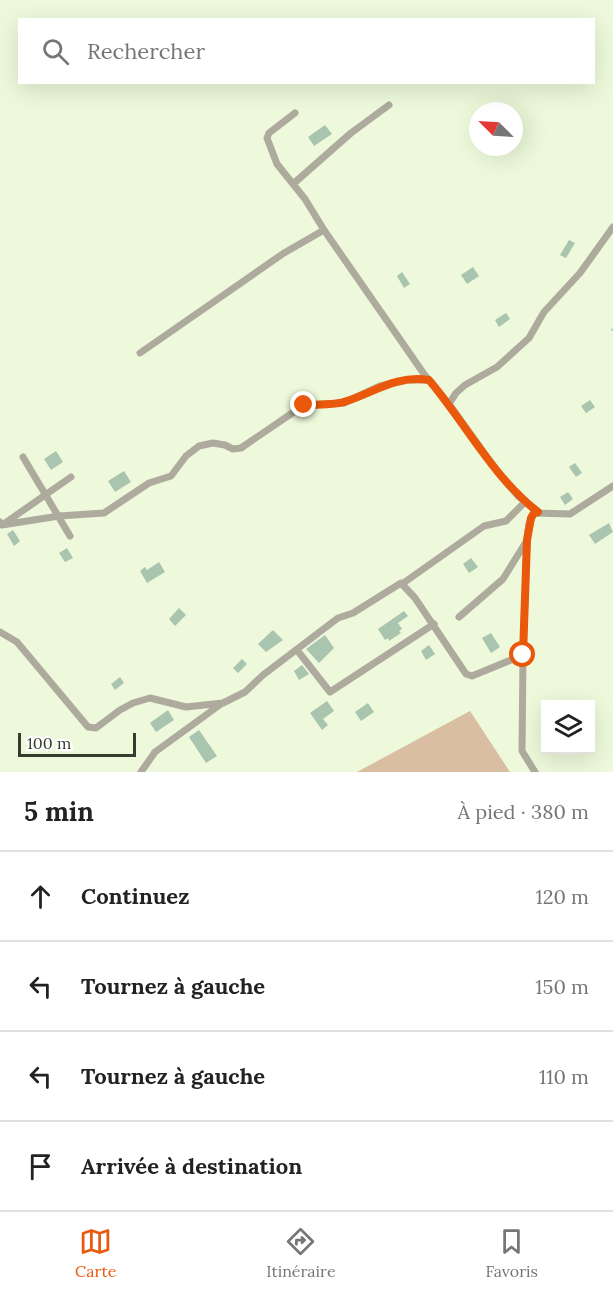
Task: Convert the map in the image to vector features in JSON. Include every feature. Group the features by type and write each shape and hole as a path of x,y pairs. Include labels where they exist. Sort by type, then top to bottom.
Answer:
{"street":[{"path":"293,184 389,105"},
{"path":"295,113 269,133 267,138 277,164 482,452 525,502 538,512 558,515 570,513 613,486"},
{"path":"449,405 456,393 465,385 496,367 529,338 544,312 580,273 613,227"},
{"path":"140,353 284,253 324,230"},
{"path":"1,524 104,513 149,483 171,476 186,456 199,446 213,443 233,449 241,448 304,405 344,403 380,386 407,380 429,380"},
{"path":"23,457 70,536"},
{"path":"1,524 71,477"},
{"path":"141,772 155,752 223,703 245,692 263,675 338,618 353,613 396,585 402,584 484,526 506,521 525,502"},
{"path":"535,772 522,751 523,655 527,540 531,518 534,513 538,512"},
{"path":"459,617 503,579 527,540"},
{"path":"402,584 434,624 466,675 472,676 523,655"},
{"path":"297,650 330,692 434,624"},
{"path":"0,632 17,642 88,727 96,728 127,707 150,698 186,707 223,703"}],"shaded area":[{"path":"470,711 510,772 357,772"}],"building":[{"path":"325,125 332,134 314,146 308,137"},
{"path":"569,240 575,243 566,258 560,255"},
{"path":"473,267 479,276 467,284 461,275"},
{"path":"402,272 410,284 404,288 397,276"},
{"path":"506,313 510,319 499,327 495,320"},
{"path":"590,400 595,407 586,413 581,406"},
{"path":"56,451 63,462 51,470 44,459"},
{"path":"575,463 582,473 576,477 569,467"},
{"path":"124,471 131,482 115,492 108,481"},
{"path":"568,492 573,499 565,505 560,497"},
{"path":"609,523 613,532 595,544 589,535"},
{"path":"13,530 20,541 14,546 7,534"},
{"path":"67,548 73,558 65,562 59,553"},
{"path":"471,558 478,567 469,573 463,564"},
{"path":"159,562 165,572 147,583 140,571 145,567 147,570"},
{"path":"179,608 186,615 175,626 169,619"},
{"path":"404,611 408,616 398,623 402,629 399,631 401,633 389,641 388,638 385,640 378,629"},
{"path":"273,630 283,640 266,652 258,644"},
{"path":"491,633 500,647 491,653 482,638"},
{"path":"325,635 334,648 319,663 306,649"},
{"path":"429,645 435,654 426,660 421,651"},
{"path":"242,659 247,664 238,673 233,668"},
{"path":"302,665 309,674 299,680 294,671"},
{"path":"120,677 124,683 115,690 111,684"},
{"path":"327,701 334,711 323,719 328,725 322,730 310,713"},
{"path":"368,703 374,712 361,721 355,712"},
{"path":"168,710 174,720 156,732 150,723"},
{"path":"199,730 217,756 206,763 189,737"}],"route":[{"path":"304,405 344,403 380,386 407,380 429,380 497,471 518,496 538,512 534,513 531,518 527,540 523,655"}]}
